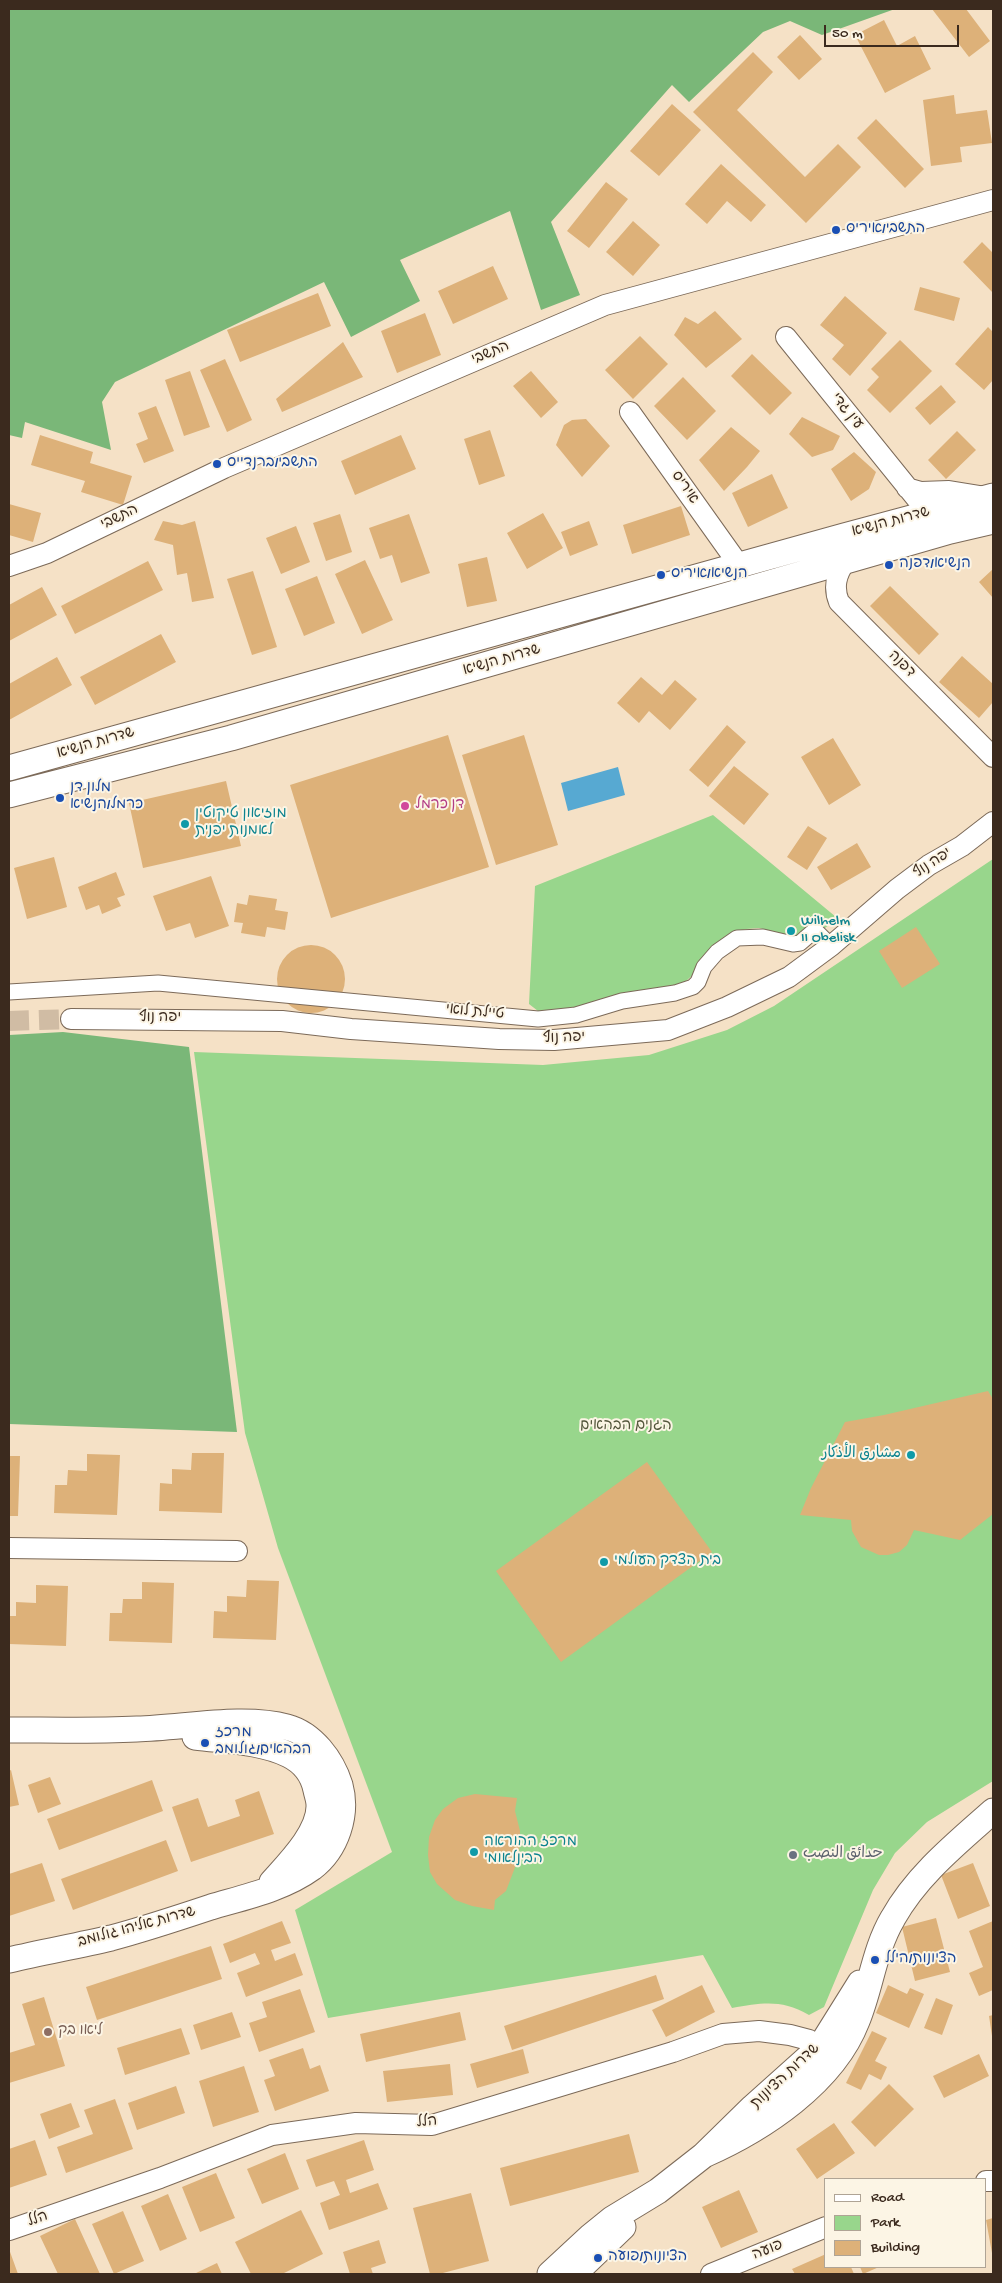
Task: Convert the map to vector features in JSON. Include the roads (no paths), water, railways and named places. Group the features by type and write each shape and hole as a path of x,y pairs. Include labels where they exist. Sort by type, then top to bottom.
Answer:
{"street":[{"name":"התשבי","path":"9,566 47,553 224,468 605,305 993,200"},
{"name":"עין גדי","path":"786,336 926,513 938,525 950,531"},
{"name":"איריס","path":"630,412 739,565"},
{"path":"907,488 921,492 949,491 991,505"},
{"name":"שדרות הנשיא","path":"9,768 926,513 991,505"},
{"name":"שדרות הנשיא","path":"9,795 240,735 950,531 991,505"},
{"name":"דפנה","path":"845,562 835,584 835,592 839,602 993,757"},
{"name":"יפה נוף","path":"72,1019 282,1021 351,1029 499,1039 554,1040 668,1030 727,1007 789,977 831,946 897,889 929,865 962,846 993,822"},
{"name":"טיילת לואי","path":"9,992 158,983 538,1019 576,1015 622,1001 675,994 693,987 698,982 704,967 717,952 736,938 763,937 794,944 800,942 815,930 831,946"},
{"path":"9,1548 237,1551"},
{"name":"שדרות אליהו גולומב","path":"9,1730 136,1729 256,1745 289,1755 303,1765 314,1779 320,1806 312,1830 298,1852 264,1892 111,1938 9,1960"},
{"name":"שדרות הציונות","path":"574,2269 658,2191 704,2155 740,2139 779,2113 823,2059 872,1964 885,1930 920,1879 993,1811"},
{"name":"הלל","path":"9,2230 160,2178 272,2135 356,2123 432,2125 673,2052 723,2034 759,2031 790,2035 809,2040 823,2059"},
{"name":"פועה","path":"711,2274 824,2228"}],"water":[{"path":"618,767 625,795 568,811 561,783"}],"tunnel":[{"path":"9,1021 71,1019"}],"place":[{"name":"התשבי/איריס","path":"836,230"},
{"name":"התשבי/ברנדייס","path":"217,464"},
{"name":"הנשיא/דפנה","path":"889,565"},
{"name":"הנשיא/איריס","path":"661,575"},
{"name":"מלון דן כרמל/הנשיא","path":"60,798"},
{"name":"דן כרמל","path":"405,806"},
{"name":"מוזיאון טיקוטין לאמנות יפנית","path":"185,824"},
{"name":"Wilhelm II Obelisk","path":"791,931"},
{"name":"مشارق الأذكار","path":"911,1455"},
{"name":"בית הצדק העולמי","path":"604,1562"},
{"name":"מרכז הבהאים/גולומב","path":"205,1743"},
{"name":"מרכז ההוראה הבינלאומי","path":"474,1852"},
{"name":"حدائق النصب","path":"793,1855"},
{"name":"הציונות/הילל","path":"875,1960"},
{"name":"ליאו בק","path":"48,2032"},
{"name":"הציונות/פועה","path":"598,2258"}],"park label":[{"name":"הגנים הבהאים","path":"626,1427"}]}
